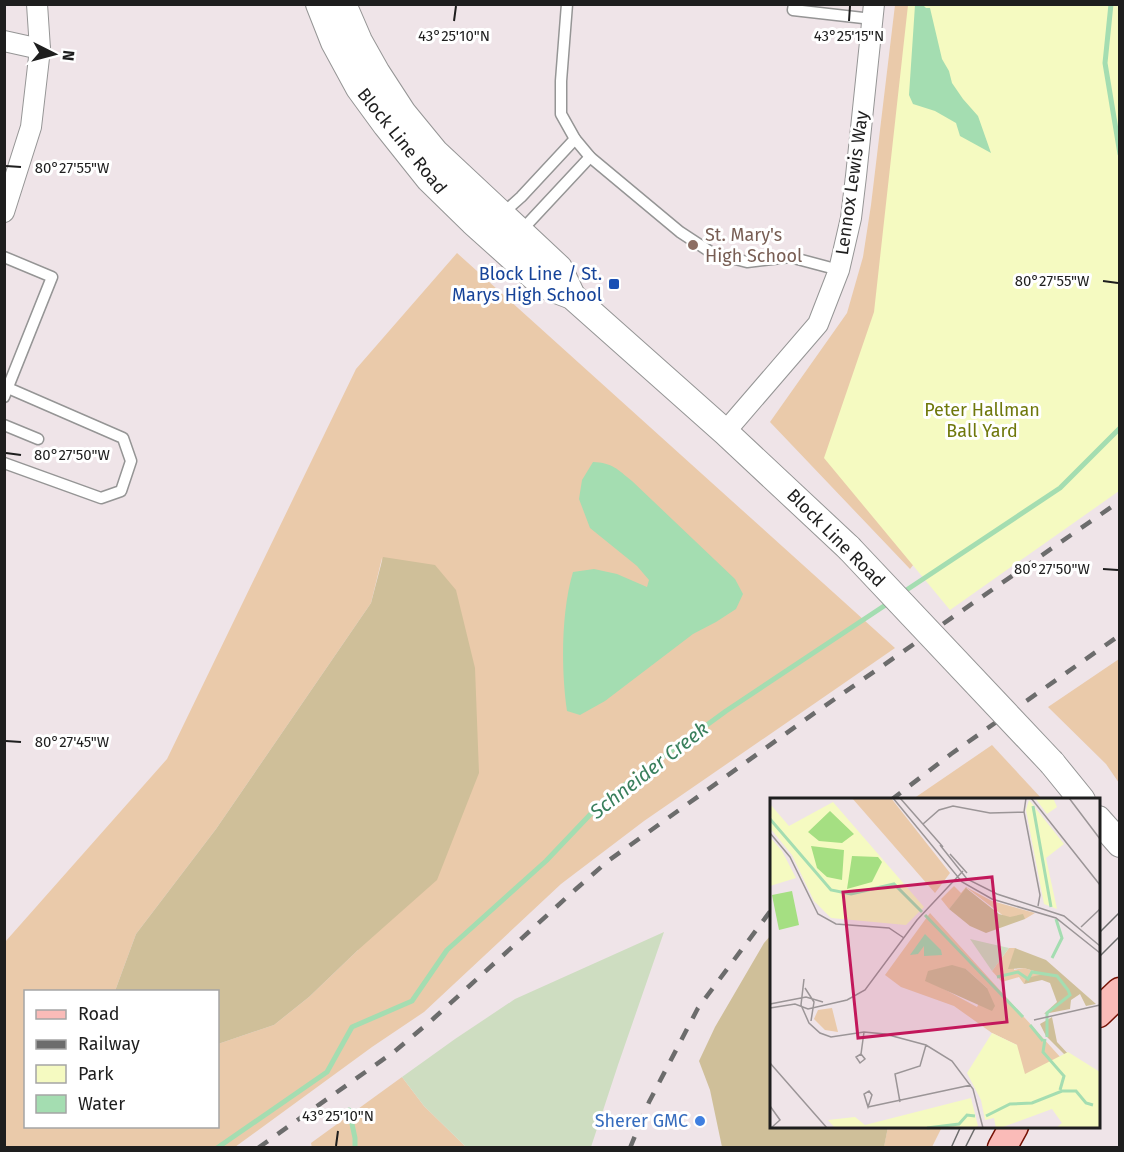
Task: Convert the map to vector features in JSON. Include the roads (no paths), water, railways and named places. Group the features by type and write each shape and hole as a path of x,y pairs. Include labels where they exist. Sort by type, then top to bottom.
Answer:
{"main road":[{"path":"1100,1011 1119,992"},
{"path":"1002,1148 1013,1128"}],"street":[{"path":"4,212 31,127 40,49 37,4"},
{"name":"Block Line Road","path":"319,4 334,42 359,88 429,179 543,285 572,296 725,432 849,548 1052,763 1080,798"},
{"name":"Block Line Road","path":"343,4 377,73 403,113 435,152 559,268 572,296"},
{"name":"Lennox Lewis Way","path":"725,432 818,324 839,270 855,186 873,12"},
{"path":"4,41 40,49"},
{"path":"1100,821 1119,844"}],"lane":[{"path":"567,4 561,114 575,139 590,157 680,232 712,253 747,262 790,257 839,270"},
{"path":"794,4 793,10 873,12"},
{"path":"501,215 575,139"},
{"path":"520,232 590,157"},
{"path":"4,257 52,277 6,393 123,438 132,461 121,491 101,498 4,463"},
{"path":"4,425 38,439"}],"water":[{"path":"915,5 930,8 942,59 949,71 952,83 978,116 991,153 960,136 956,123 935,111 913,104 909,95"},
{"path":"593,462 610,465 632,481 735,579 743,594 736,609 693,634 605,701 580,715 567,711 564,678 564,623 573,572 594,569 617,574 647,587 649,580 637,566 590,528 579,499 582,480"}],"waterway":[{"name":"Schneider Creek","path":"1111,4 1105,63 1120,154"},
{"name":"Schneider Creek","path":"902,593 1060,488 1120,428"},
{"name":"Schneider Creek","path":"217,1148 327,1072 352,1027 412,1001 447,950 546,861 604,800 726,711 890,602"},
{"name":"Schneider Creek","path":"349,1110 355,1148"}],"tram line":[{"path":"1100,932 1120,912"},
{"path":"1100,956 1120,936"},
{"path":"951,1148 960,1128"},
{"path":"965,1148 975,1128"}],"railway":[{"path":"258,1148 395,1051 608,861 816,712 1120,501"},
{"path":"894,798 951,754 1120,635"},
{"path":"630,1148 649,1102 698,1008 770,912"}],"place":[{"name":"St. Mary's High School","path":"693,245"},
{"name":"Block Line / St. Marys High School","path":"614,284"},
{"name":"Sherer GMC","path":"700,1121"}],"park label":[{"name":"Peter Hallman Ball Yard","path":"982,420"}]}
